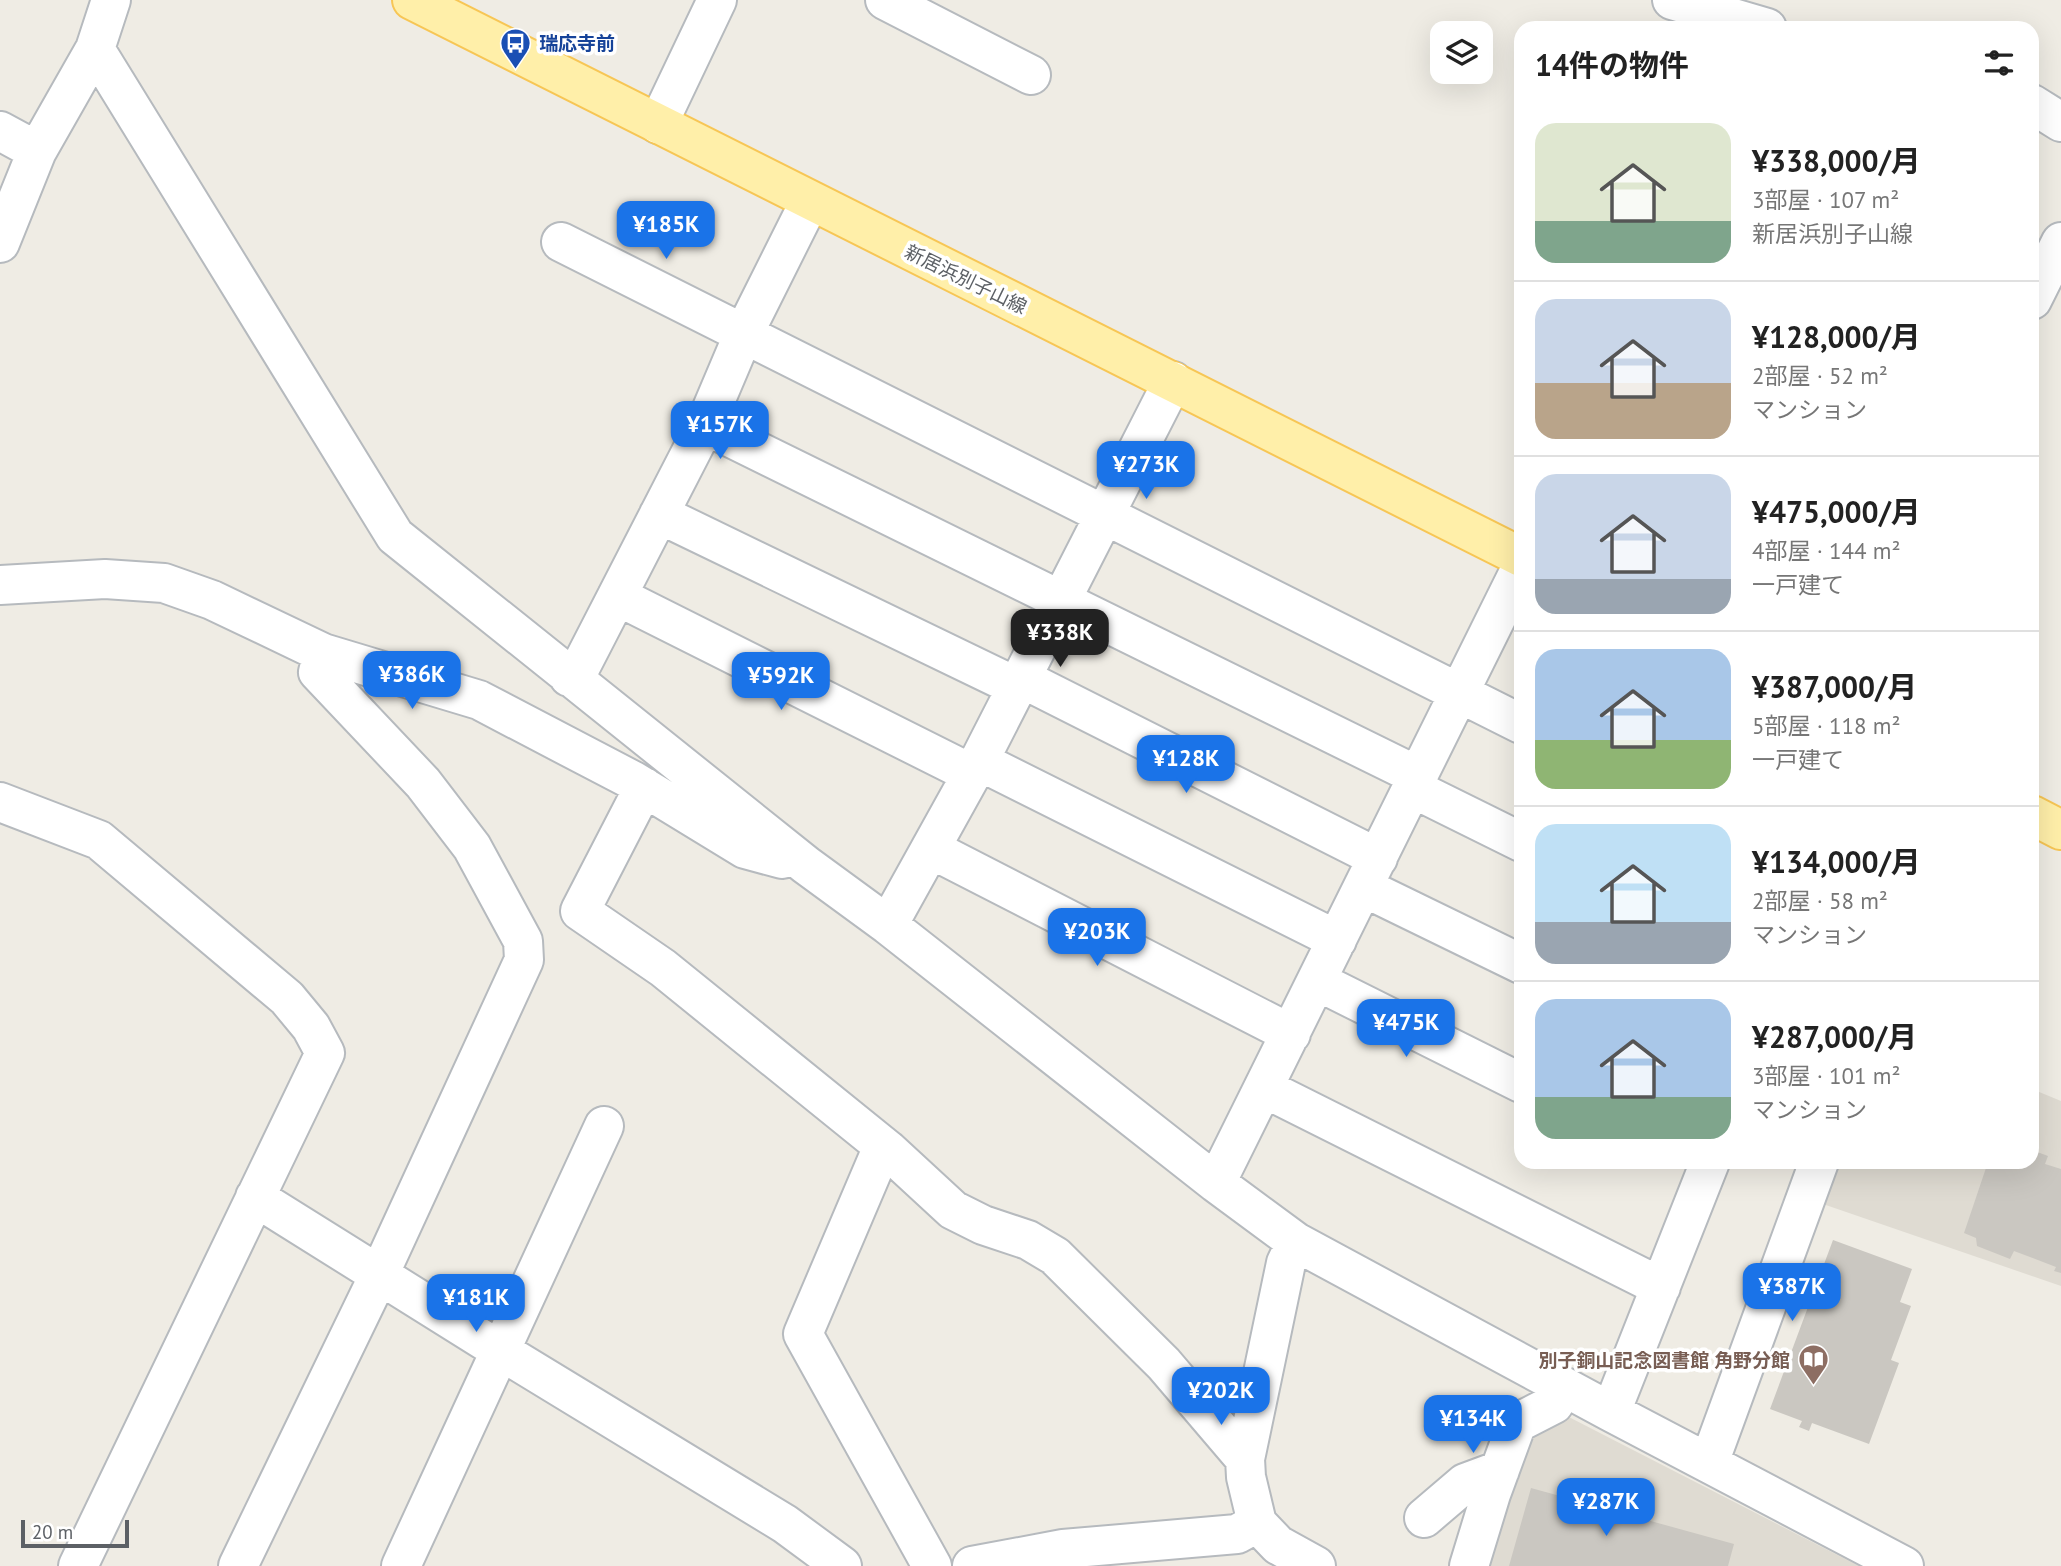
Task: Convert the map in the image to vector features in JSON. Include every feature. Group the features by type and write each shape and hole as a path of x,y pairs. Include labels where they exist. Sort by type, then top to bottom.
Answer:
{"main road":[{"name":"新居浜別子山線","path":"412,0 1514,553"},
{"path":"2039,819 2061,830"}],"street":[{"path":"0,243 37,151 95,49 111,0"},
{"path":"658,124 717,0"},
{"path":"885,0 1031,75"},
{"path":"1672,0 1743,21"},
{"path":"95,49 395,536 806,865 888,925 1216,1183 1296,1242 1563,1387 1904,1566"},
{"path":"2039,108 2061,122"},
{"path":"0,131 37,151"},
{"path":"569,677 581,666 705,425 744,333 810,201"},
{"path":"561,242 1514,720"},
{"path":"2039,286 2061,242"},
{"path":"888,925 975,767 1173,382"},
{"path":"705,425 1061,600 1415,782 1514,838"},
{"path":"659,514 1019,683 1370,872 1514,960"},
{"path":"0,586 105,579 164,583 212,600 323,653 479,700 644,787 745,849 806,865"},
{"path":"1216,1183 1514,582"},
{"path":"617,597 1337,940"},
{"path":"238,1566 379,1275 524,960 523,941 472,847 424,783 318,672 323,653"},
{"path":"644,787 580,911 663,968 888,1150 953,1210 983,1225 1028,1240 1055,1256 1164,1364 1245,1459"},
{"path":"0,802 99,840 287,998 311,1027 325,1053 78,1566"},
{"path":"931,849 1290,1034"},
{"path":"1317,981 1514,1080"},
{"path":"1264,1088 1661,1287"},
{"path":"401,1566 604,1126"},
{"path":"888,1150 878,1158 803,1334 932,1566"},
{"path":"1611,1412 1661,1287 1697,1169"},
{"path":"1709,1463 1816,1169"},
{"path":"255,1197 785,1524 842,1566"},
{"path":"1296,1242 1286,1263 1245,1459 1245,1477 1257,1523 1278,1545 1315,1566"},
{"path":"1469,1566 1517,1423 1555,1404 1563,1387"},
{"path":"1424,1518 1465,1483 1500,1470"},
{"path":"972,1566 1063,1549 1237,1534 1257,1523"}],"shaded area":[{"path":"2039,1092 2061,1101 2061,1286 1820,1203 1834,1169 2039,1169"},
{"path":"1563,1414 1859,1566 1478,1566 1524,1435"}],"building":[{"path":"2039,1153 2048,1156 2045,1164 2061,1169 2061,1273 2054,1271 2056,1267 2014,1251 2010,1259 1977,1246 1976,1238 1964,1233 1986,1169 2039,1169"},
{"path":"1833,1240 1912,1269 1900,1302 1911,1306 1891,1360 1899,1363 1869,1444 1812,1423 1809,1431 1799,1427 1802,1421 1770,1409"},
{"path":"1531,1488 1734,1544 1728,1566 1509,1566"}],"place":[{"name":"瑞応寺前","path":"516,70"},
{"name":"別子銅山記念図書館 角野分館","path":"1813,1387"}]}
